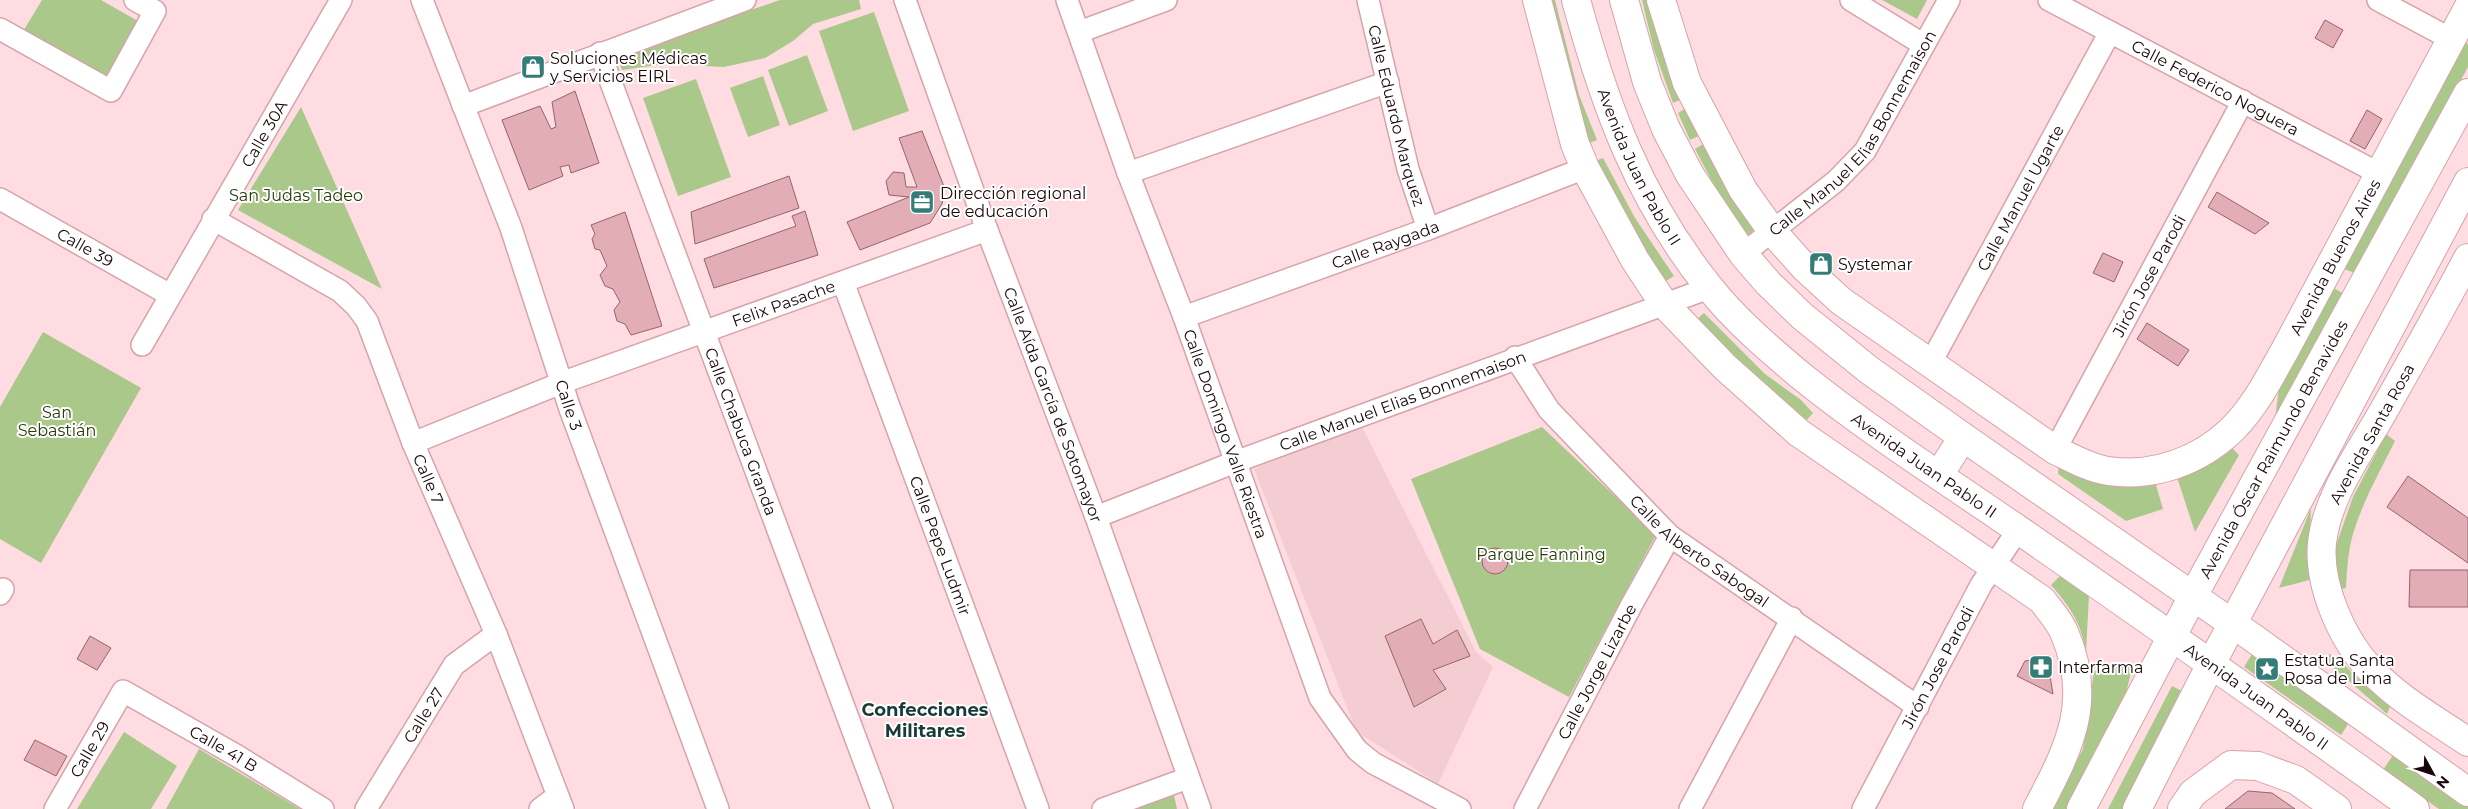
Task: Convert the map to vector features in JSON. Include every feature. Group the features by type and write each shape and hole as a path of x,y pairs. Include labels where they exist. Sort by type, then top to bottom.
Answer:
{"main road":[{"path":"1537,0 1563,102 1575,144 1585,168 1635,260 1664,304 1725,367 1799,433 2042,600 2063,630 2075,664 2076,720 2064,758 2037,809"},
{"name":"Avenida Juan Pablo II","path":"1576,0 1596,72 1613,120 1639,181 1667,229 1709,288 1772,352 1837,405 2211,664 2415,809"},
{"path":"1624,0 1647,82 1666,130 1690,175 1743,254 1768,283 1802,316 1869,370 2233,624 2468,792"},
{"path":"1661,0 1687,83 1744,190 1772,231 1805,268 1841,300 2055,450"},
{"name":"Avenida Buenos Aires","path":"2055,450 2079,462 2107,470 2134,473 2163,470 2198,456 2228,434 2253,405 2284,352 2468,8"},
{"name":"Avenida Óscar Raimundo Benavides","path":"2081,809 2193,596 2468,92"},
{"path":"2137,809 2211,664 2468,182"},
{"name":"Avenida Santa Rosa","path":"2468,258 2349,472 2328,514 2322,544 2325,583 2335,614 2349,643 2371,670 2415,705 2468,742"},
{"path":"1938,475 1963,437"},
{"path":"2366,774 2392,738"},
{"path":"2182,809 2193,793 2231,765 2258,766 2296,780 2337,809"}],"street":[{"path":"0,29 111,91 155,11 135,0"},
{"name":"Calle 30A","path":"142,345 341,0"},
{"name":"Calle 3","path":"422,0 511,228 562,383 718,809"},
{"path":"463,106 745,0"},
{"name":"Calle Aída García de Sotomayor","path":"905,0 986,230 1096,517 1200,809"},
{"name":"Calle Domingo Valle Riestra","path":"1067,0 1128,173 1184,317 1320,698 1336,724 1357,750 1373,763 1460,809"},
{"path":"1079,32 1166,0"},
{"name":"Calle Eduardo Marquez","path":"1368,0 1408,169 1428,228"},
{"path":"1851,0 1924,45"},
{"name":"Calle Manuel Elias Bonnemaison","path":"1743,254 1836,181 1866,151 1949,0"},
{"name":"Calle Federico Noguera","path":"2050,0 2380,174"},
{"path":"2378,0 2451,39"},
{"name":"Calle Manuel Ugarte","path":"1930,364 2110,32"},
{"name":"Calle Chabuca Granda","path":"600,53 882,809"},
{"path":"1128,173 1388,82"},
{"name":"Jirón Jose Parodi","path":"2055,450 2243,102"},
{"name":"Calle Raygada","path":"1184,317 1428,228 1585,168"},
{"name":"Calle 39","path":"0,200 170,295"},
{"name":"Calle 7","path":"213,219 340,291 356,306 367,321 413,443 496,634 560,803"},
{"name":"Felix Pasache","path":"413,443 562,383 986,230"},
{"name":"Calle Pepe Ludmir","path":"843,282 1038,809"},
{"name":"Calle Manuel Elias Bonnemaison","path":"1096,517 1235,462 1515,357 1709,288"},
{"name":"Calle Alberto Sabogal","path":"1515,357 1549,410 1670,536 1792,618 1918,707"},
{"name":"Jirón Jose Parodi","path":"1863,809 1993,565 2018,530"},
{"name":"Calle Jorge Lizarbe","path":"1525,809 1632,604 1670,536"},
{"path":"1690,809 1792,618"},
{"name":"Calle 27","path":"366,809 454,665 496,634"},
{"name":"Calle 29","path":"56,809 123,691"},
{"name":"Calle 41 B","path":"123,691 239,756 323,809"},
{"path":"1102,809 1188,778"},
{"path":"540,809 560,803"}],"shaded area":[{"path":"1361,425 1476,652 1493,667 1438,784 1356,731 1254,469"}],"green space":[{"path":"42,0 101,0 138,21 105,80 22,33"},
{"path":"780,0 859,0 861,9 813,24 793,41 765,58 724,67 664,64 622,70 617,56"},
{"path":"1543,0 1555,0 1579,95 1597,140 1584,145"},
{"path":"1642,0 1653,0 1684,98 1673,103 1654,50"},
{"path":"1882,0 1927,0 1917,19"},
{"path":"874,12 909,111 853,131 819,31"},
{"path":"2463,42 2468,44 2468,67 2355,273 2341,268"},
{"path":"807,55 828,111 789,126 768,70"},
{"path":"763,76 780,125 748,137 730,88"},
{"path":"696,79 731,177 678,196 643,98"},
{"name":"San Judas Tadeo","path":"301,107 382,289 238,210"},
{"path":"1688,107 1701,135 1690,140 1678,113"},
{"path":"1705,143 1756,228 1748,235 1715,187 1695,149"},
{"path":"1603,158 1635,218 1674,276 1663,283 1592,162"},
{"path":"2332,287 2344,294 2275,418 2279,389"},
{"path":"1704,313 1765,374 1801,400 1813,413 1805,422 1695,321"},
{"name":"San Sebastián","path":"43,332 141,388 41,563 0,539 0,407"},
{"name":"Parque Fanning","path":"1542,427 1656,535 1569,697 1480,649 1411,479"},
{"path":"2386,434 2395,441 2372,486 2353,534 2347,567 2346,588 2335,590 2333,554 2353,497"},
{"path":"2227,443 2239,455 2195,532 2173,465"},
{"path":"2060,454 2154,478 2163,509 2126,521 2058,474"},
{"path":"2311,508 2309,580 2279,588"},
{"path":"2060,576 2089,595 2086,652 2078,623 2051,585"},
{"path":"2257,646 2354,715 2341,735 2244,667"},
{"path":"2329,654 2337,657 2361,682 2390,707 2387,714 2328,663"},
{"path":"2133,664 2124,701 2068,809 2050,809 2083,749 2094,671"},
{"path":"2172,686 2182,691 2122,809 2108,809"},
{"path":"124,732 177,766 151,809 77,809"},
{"path":"2398,748 2468,798 2468,809 2439,809 2383,770"},
{"path":"199,749 300,809 166,809"},
{"path":"1174,795 1177,809 1135,809"}],"building":[{"path":"2325,20 2343,30 2333,48 2315,38"},
{"path":"575,91 599,163 571,173 569,165 560,167 563,176 529,190 502,120 540,106 551,129 556,127 552,102"},
{"path":"2367,110 2382,119 2365,149 2350,141"},
{"path":"922,131 945,189 942,204 930,223 860,250 847,222 909,197 889,195 886,181 893,172 904,173 906,187 917,187 899,138"},
{"path":"789,176 799,208 695,244 691,212"},
{"path":"2217,192 2269,223 2255,234 2208,207"},
{"path":"805,211 818,255 714,288 704,259 796,226 792,216"},
{"path":"625,212 662,326 631,335 625,324 617,321 614,310 620,302 613,289 605,286 600,275 607,266 600,250 595,249 592,239 595,234 591,225"},
{"path":"2103,253 2123,262 2114,282 2093,273"},
{"path":"2147,323 2189,350 2178,366 2137,339"},
{"path":"2408,476 2468,518 2468,563 2387,507"},
{"path":"1495,548 1504,552 1508,561 1504,570 1495,574 1486,570 1482,561 1486,552"},
{"path":"2410,570 2468,570 2468,607 2409,607"},
{"path":"1421,619 1433,644 1457,630 1470,656 1433,670 1446,689 1414,707 1385,636"},
{"path":"90,636 111,648 97,670 77,659"},
{"path":"2047,658 2053,694 2017,676 2025,661"},
{"path":"35,740 67,756 56,776 24,760"},
{"path":"2248,791 2272,793 2295,809 2225,809"}],"place":[{"name":"Soluciones Médicas y Servicios EIRL","path":"533,67"},
{"name":"Dirección regional de educación","path":"922,202"},
{"name":"Systemar","path":"1821,264"},
{"name":"Interfarma","path":"2041,667"},
{"name":"Estatua Santa Rosa de Lima","path":"2267,669"}],"district":[{"name":"Confecciones Militares","path":"925,720"}]}
